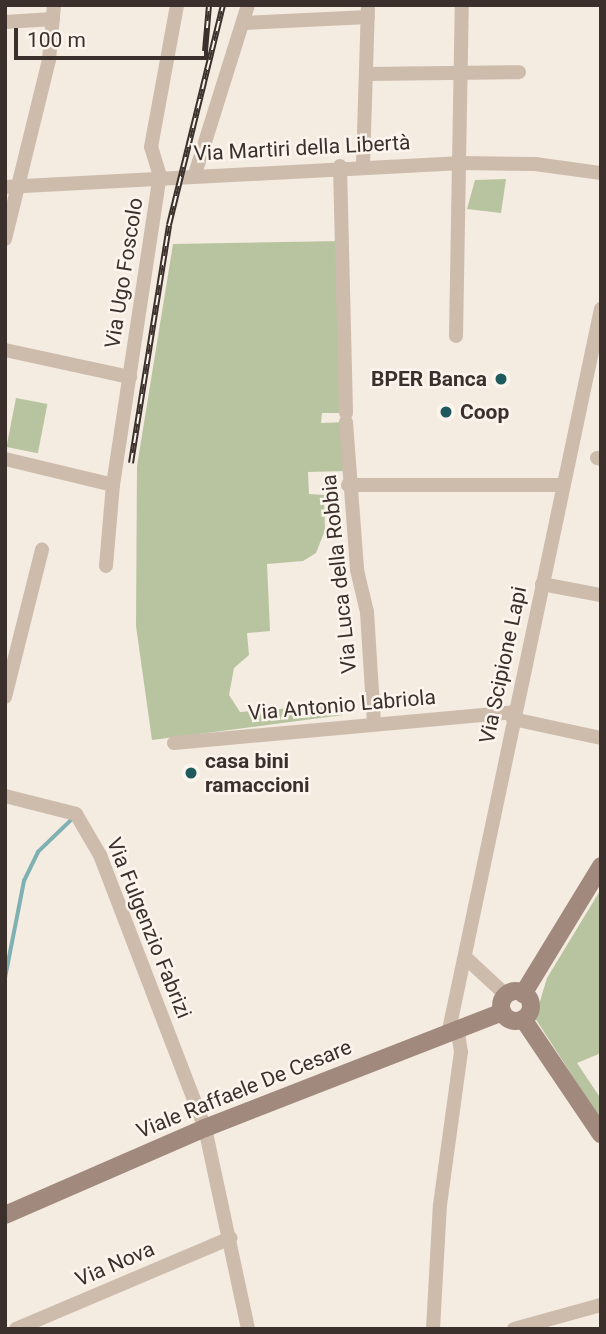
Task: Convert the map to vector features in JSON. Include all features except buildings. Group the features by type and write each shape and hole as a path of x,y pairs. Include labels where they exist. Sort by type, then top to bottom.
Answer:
{"main road":[{"path":"523,1019 508,1019 510,1000 598,874"},
{"name":"Viale Raffaele De Cesare","path":"5,1214 205,1128 453,1028 510,1000"},
{"path":"510,1000 530,1007 523,1019"},
{"path":"523,1019 601,1133"}],"street":[{"path":"160,176 151,147 177,5"},
{"path":"195,174 248,5"},
{"path":"456,336 462,163 462,5"},
{"path":"243,23 368,11 363,165"},
{"path":"5,22 54,12 50,60 12,187 5,239"},
{"path":"366,74 519,72"},
{"name":"Via Martiri della Libertà","path":"12,187 363,165 535,164 601,173"},
{"name":"Via Luca della Robbia","path":"340,166 348,485 357,570 367,612 373,722"},
{"name":"Via Ugo Foscolo","path":"106,566 113,485 160,176"},
{"name":"Via Scipione Lapi","path":"433,1329 440,1205 461,1052 453,1028 541,584 600,318"},
{"name":"Via Ugo Foscolo","path":"5,350 130,377"},
{"path":"5,460 113,485"},
{"path":"348,485 562,485"},
{"path":"5,697 42,550"},
{"path":"541,584 596,599"},
{"name":"Via Antonio Labriola","path":"174,743 373,722 514,716 601,738"},
{"name":"Via Fulgenzio Fabrizi","path":"5,796 76,814 100,855 205,1128 248,1329"},
{"path":"466,958 510,1000"},
{"name":"Via Nova","path":"16,1329 230,1238"},
{"path":"514,1329 601,1305"},
{"path":"5,1319 6,1329"}],"green space":[{"path":"506,179 501,213 467,209 475,180"},
{"path":"342,241 346,413 322,413 321,423 346,422 348,471 308,472 309,494 324,495 325,530 316,553 303,561 267,564 270,631 247,633 249,655 234,668 229,695 240,712 331,705 343,715 152,740 136,626 137,466 173,244"},
{"path":"16,398 47,404 38,453 6,447"},
{"path":"601,889 601,1053 577,1063 601,1099 601,1120 535,1018 547,978"}],"waterway":[{"path":"5,978 24,881 38,852 71,820"}],"railway":[{"path":"205,51 209,5"},
{"path":"131,463 169,225 223,5"}],"place":[{"name":"BPER Banca","path":"501,379"},
{"name":"Coop","path":"446,412"},
{"name":"casa bini ramaccioni","path":"191,773"}]}
